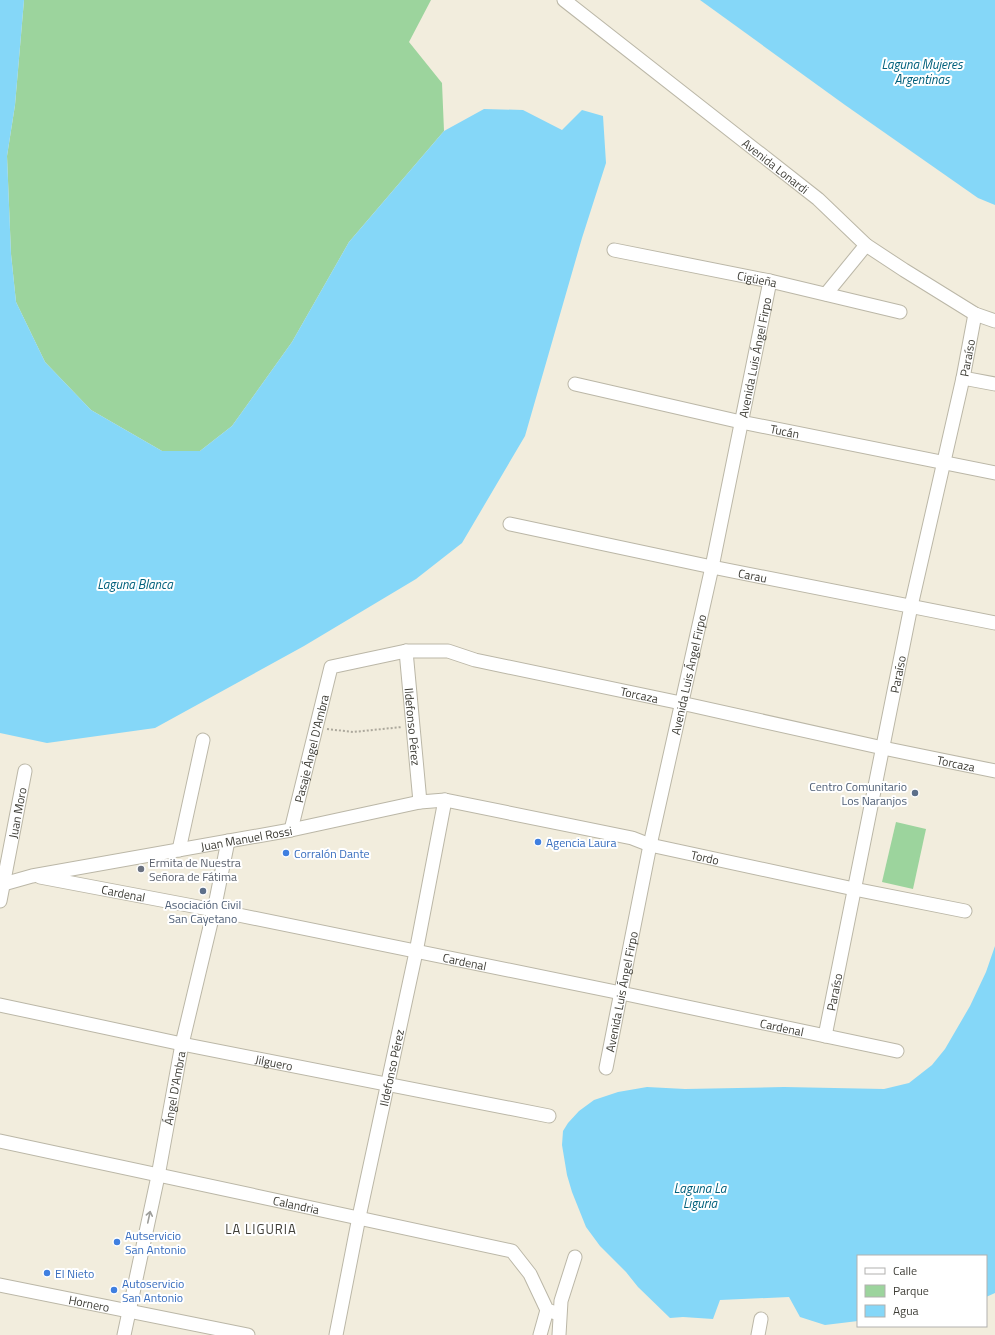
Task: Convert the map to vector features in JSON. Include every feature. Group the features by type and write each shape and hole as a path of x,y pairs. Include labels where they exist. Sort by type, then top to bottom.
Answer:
{"street":[{"name":"Avenida Lonardi","path":"564,0 818,199 866,245 975,314 995,321"},
{"path":"826,294 866,245"},
{"name":"Cigüeña","path":"614,250 770,281 900,312"},
{"name":"Avenida Luis Ángel Firpo","path":"606,1068 650,845 712,567 770,281"},
{"name":"Paraíso","path":"825,1036 912,606 963,378 975,314"},
{"path":"963,378 995,384"},
{"name":"Tucán","path":"575,384 741,422 995,473"},
{"name":"Carau","path":"510,524 712,567 995,623"},
{"name":"Torcaza","path":"331,667 406,651 448,651 475,660 995,771"},
{"name":"Ildefonso Pérez","path":"406,651 420,802"},
{"name":"Pasaje Ángel D'Ambra","path":"291,830 331,667"},
{"path":"179,850 203,740"},
{"name":"Juan Moro","path":"0,901 2,884 25,771"},
{"name":"Ildefonso Pérez","path":"336,1335 359,1217 416,952 445,800"},
{"name":"Tordo","path":"445,800 632,838 650,845 854,889 966,911"},
{"name":"Juan Manuel Rossi","path":"2,884 32,876 291,830 420,802 445,800"},
{"name":"Ángel D'Ambra","path":"124,1335 158,1176 182,1044 214,910 228,841"},
{"name":"Cardenal","path":"32,876 214,910 897,1051"},
{"name":"Jilguero","path":"0,1005 182,1044 549,1116"},
{"name":"Calandria","path":"0,1141 512,1251 530,1274 553,1312"},
{"path":"540,1335 561,1301 575,1258"},
{"name":"Hornero","path":"0,1285 248,1335"},
{"path":"553,1312 559,1335"},
{"path":"758,1335 761,1319"}],"path":[{"path":"316,728 353,732 413,726"}],"green space":[{"path":"24,0 431,0 409,42 442,83 444,131 349,242 292,342 232,426 200,451 162,451 91,410 45,362 16,302 11,254 7,156 15,105"},
{"path":"896,822 926,829 913,889 882,882"}],"water":[{"name":"Laguna Blanca","path":"0,0 24,0 15,105 7,156 11,254 16,302 45,362 91,410 162,451 200,451 232,426 292,342 349,242 444,131 484,109 523,110 562,130 582,110 603,116 606,163 582,238 525,436 462,543 416,579 304,646 155,728 47,743 0,733"},
{"name":"Laguna Mujeres Argentinas","path":"700,0 995,0 995,205 978,198 845,105"},
{"name":"Laguna La Liguria","path":"995,946 995,1293 987,1297 987,1255 857,1255 857,1321 825,1325 800,1317 789,1297 720,1300 713,1319 683,1317 670,1318 638,1287 626,1272 600,1246 586,1227 567,1175 562,1145 563,1131 568,1123 579,1111 594,1100 618,1092 647,1087 685,1089 784,1087 884,1089 909,1083 932,1065 945,1049 970,1006 986,972"}],"place":[{"name":"Centro Comunitario Los Naranjos","path":"915,793"},
{"name":"Agencia Laura","path":"538,842"},
{"name":"Corralón Dante","path":"286,853"},
{"name":"Ermita de Nuestra Señora de Fátima","path":"141,869"},
{"name":"Asociación Civil San Cayetano","path":"203,891"},
{"name":"Autservicio San Antonio","path":"117,1242"},
{"name":"El Nieto","path":"47,1273"},
{"name":"Autoservicio San Antonio","path":"114,1290"}],"district":[{"name":"LA LIGURIA","path":"261,1229"}]}
